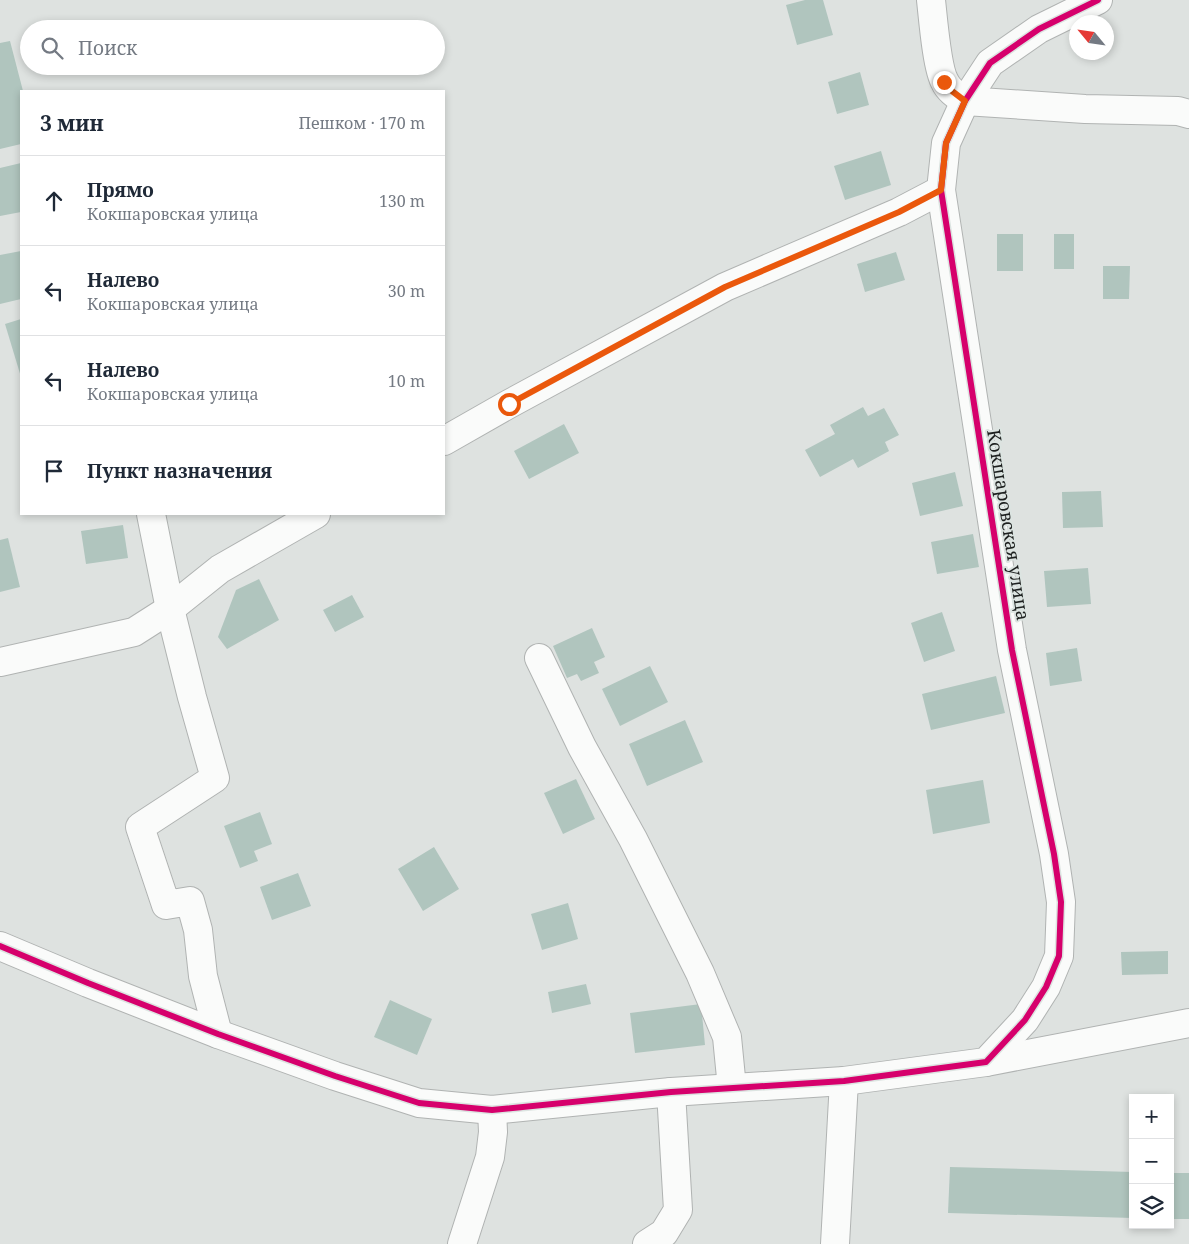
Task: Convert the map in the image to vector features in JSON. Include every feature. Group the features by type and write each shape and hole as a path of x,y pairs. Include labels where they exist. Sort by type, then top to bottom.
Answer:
{"street":[{"path":"931,0 940,70 944,82 965,101 1085,109 1178,111 1189,114"},
{"name":"Кокшаровская улица","path":"986,1062 1025,1020 1046,987 1059,956 1061,902 1054,854 1012,650 941,190 946,143 965,101 990,63 1039,29 1098,0"},
{"path":"445,440 725,287 899,212 941,190"},
{"path":"151,515 170,609 215,778 140,827 166,905 190,901 198,930 203,976 218,1034"},
{"path":"0,662 134,632 170,609 220,569 314,515"},
{"path":"539,658 582,747 633,840 700,973 726,1036 732,1088"},
{"path":"0,946 88,984 335,1076 419,1104 492,1110 671,1092 844,1081 986,1062 1189,1023"},
{"path":"835,1244 844,1081"},
{"path":"647,1244 664,1233 678,1210 671,1092"},
{"path":"462,1244 490,1157 493,1132 492,1110"}],"building":[{"path":"805,0 823,0 833,35 797,45 786,5"},
{"path":"10,41 23,90 20,90 20,144 0,149 0,43"},
{"path":"860,72 869,105 837,114 828,82"},
{"path":"881,151 891,185 845,200 834,166"},
{"path":"20,163 20,212 0,216 0,168"},
{"path":"997,234 1023,234 1023,271 997,271"},
{"path":"1054,234 1074,234 1074,269 1054,269"},
{"path":"20,251 20,299 0,304 0,255"},
{"path":"896,252 905,280 865,292 857,264"},
{"path":"1103,266 1130,266 1129,299 1103,299"},
{"path":"20,319 20,374 5,324"},
{"path":"863,407 868,416 884,408 899,435 885,442 889,451 858,468 853,459 820,477 805,450 835,434 830,425"},
{"path":"564,424 579,453 529,479 514,451"},
{"path":"955,472 963,506 920,516 912,483"},
{"path":"1101,491 1103,527 1063,528 1062,492"},
{"path":"123,525 128,558 86,564 81,531"},
{"path":"973,534 979,567 937,574 931,542"},
{"path":"8,538 20,587 0,592 0,540"},
{"path":"1088,568 1091,604 1047,607 1044,571"},
{"path":"259,579 279,620 227,649 218,637 236,590"},
{"path":"352,595 364,617 335,632 323,610"},
{"path":"942,612 955,651 924,662 911,623"},
{"path":"592,628 605,657 594,662 599,673 581,681 577,674 567,678 553,646"},
{"path":"1077,648 1082,681 1050,686 1046,653"},
{"path":"650,666 668,702 620,726 602,689"},
{"path":"996,676 1005,713 931,730 922,694"},
{"path":"685,720 703,762 647,786 629,744"},
{"path":"576,779 595,819 563,834 544,793"},
{"path":"983,780 990,823 933,834 926,790"},
{"path":"260,812 272,844 254,851 258,861 240,868 224,826"},
{"path":"434,847 459,889 423,911 398,869"},
{"path":"298,873 311,906 272,920 260,887"},
{"path":"568,903 578,939 542,950 531,914"},
{"path":"1168,951 1168,974 1122,975 1121,952"},
{"path":"586,984 591,1004 552,1013 548,992"},
{"path":"390,1000 432,1019 417,1055 374,1037"},
{"path":"701,1004 705,1045 635,1053 630,1013"},
{"path":"950,1167 1129,1172 1129,1218 948,1213"},
{"path":"1174,1173 1189,1173 1189,1219 1174,1219"}],"cycle path":[{"path":"0,946 218,1034 335,1076 419,1103 492,1110 671,1092 844,1081 986,1062 1025,1020 1046,987 1059,956 1061,902 1054,854 1012,650 941,190 946,143 965,101 990,63 1039,29 1098,0"}],"route":[{"path":"509,404 725,287 899,212 941,190 946,143 965,101 944,82"}]}
